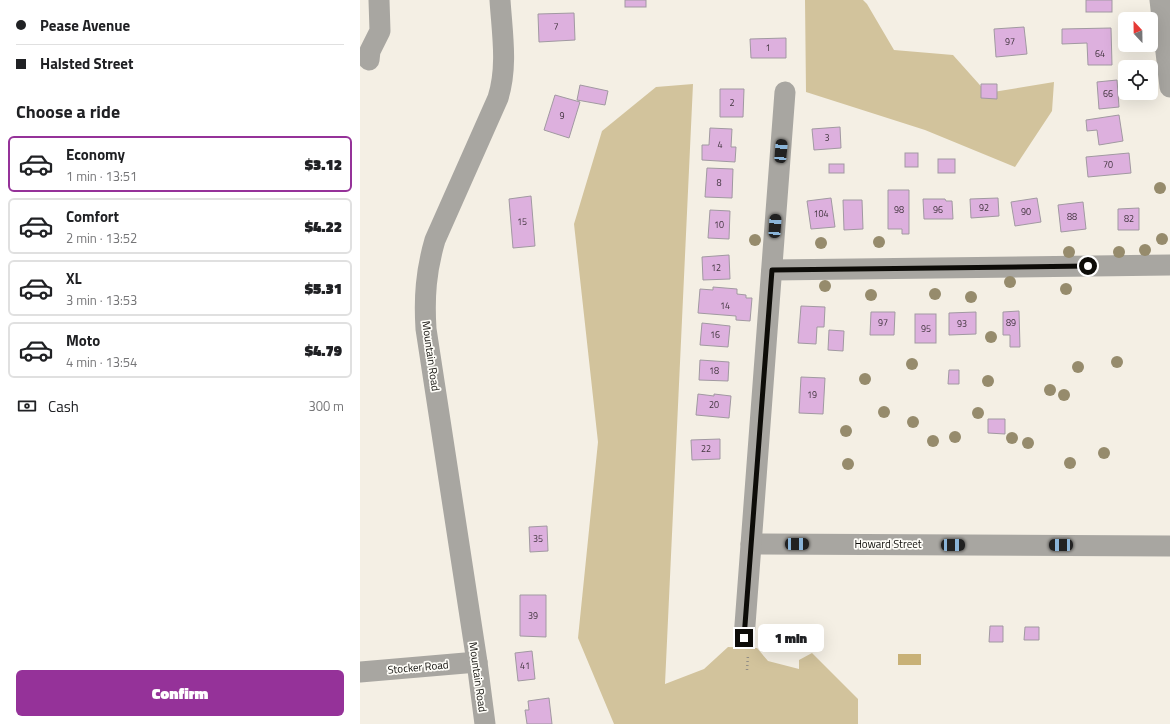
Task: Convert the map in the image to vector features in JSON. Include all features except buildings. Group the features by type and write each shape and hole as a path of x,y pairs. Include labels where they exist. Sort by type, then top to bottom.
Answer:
{"street":[{"path":"369,60 370,51 380,31 379,0"},
{"name":"Mountain Road","path":"485,724 477,662 426,330 425,294 429,264 435,240 498,98 503,71 500,0"},
{"path":"1160,0 1170,87"},
{"path":"744,638 785,92"},
{"path":"772,270 1170,265"},
{"name":"Howard Street","path":"751,544 1170,546"},
{"name":"Stocker Road","path":"360,672 477,662"}],"shaded area":[{"path":"805,0 863,0 867,4 894,50 953,55 987,93 1054,82 1052,111 1015,167 925,130 806,92"},
{"path":"693,84 665,684 704,669 728,647 757,648 768,661 799,669 799,660 812,653 858,699 858,724 614,724 578,638 598,442 574,224 602,131 656,87"},
{"path":"898,654 921,654 921,665 898,665"}],"route":[{"path":"744,638 772,270 1088,266"}]}
